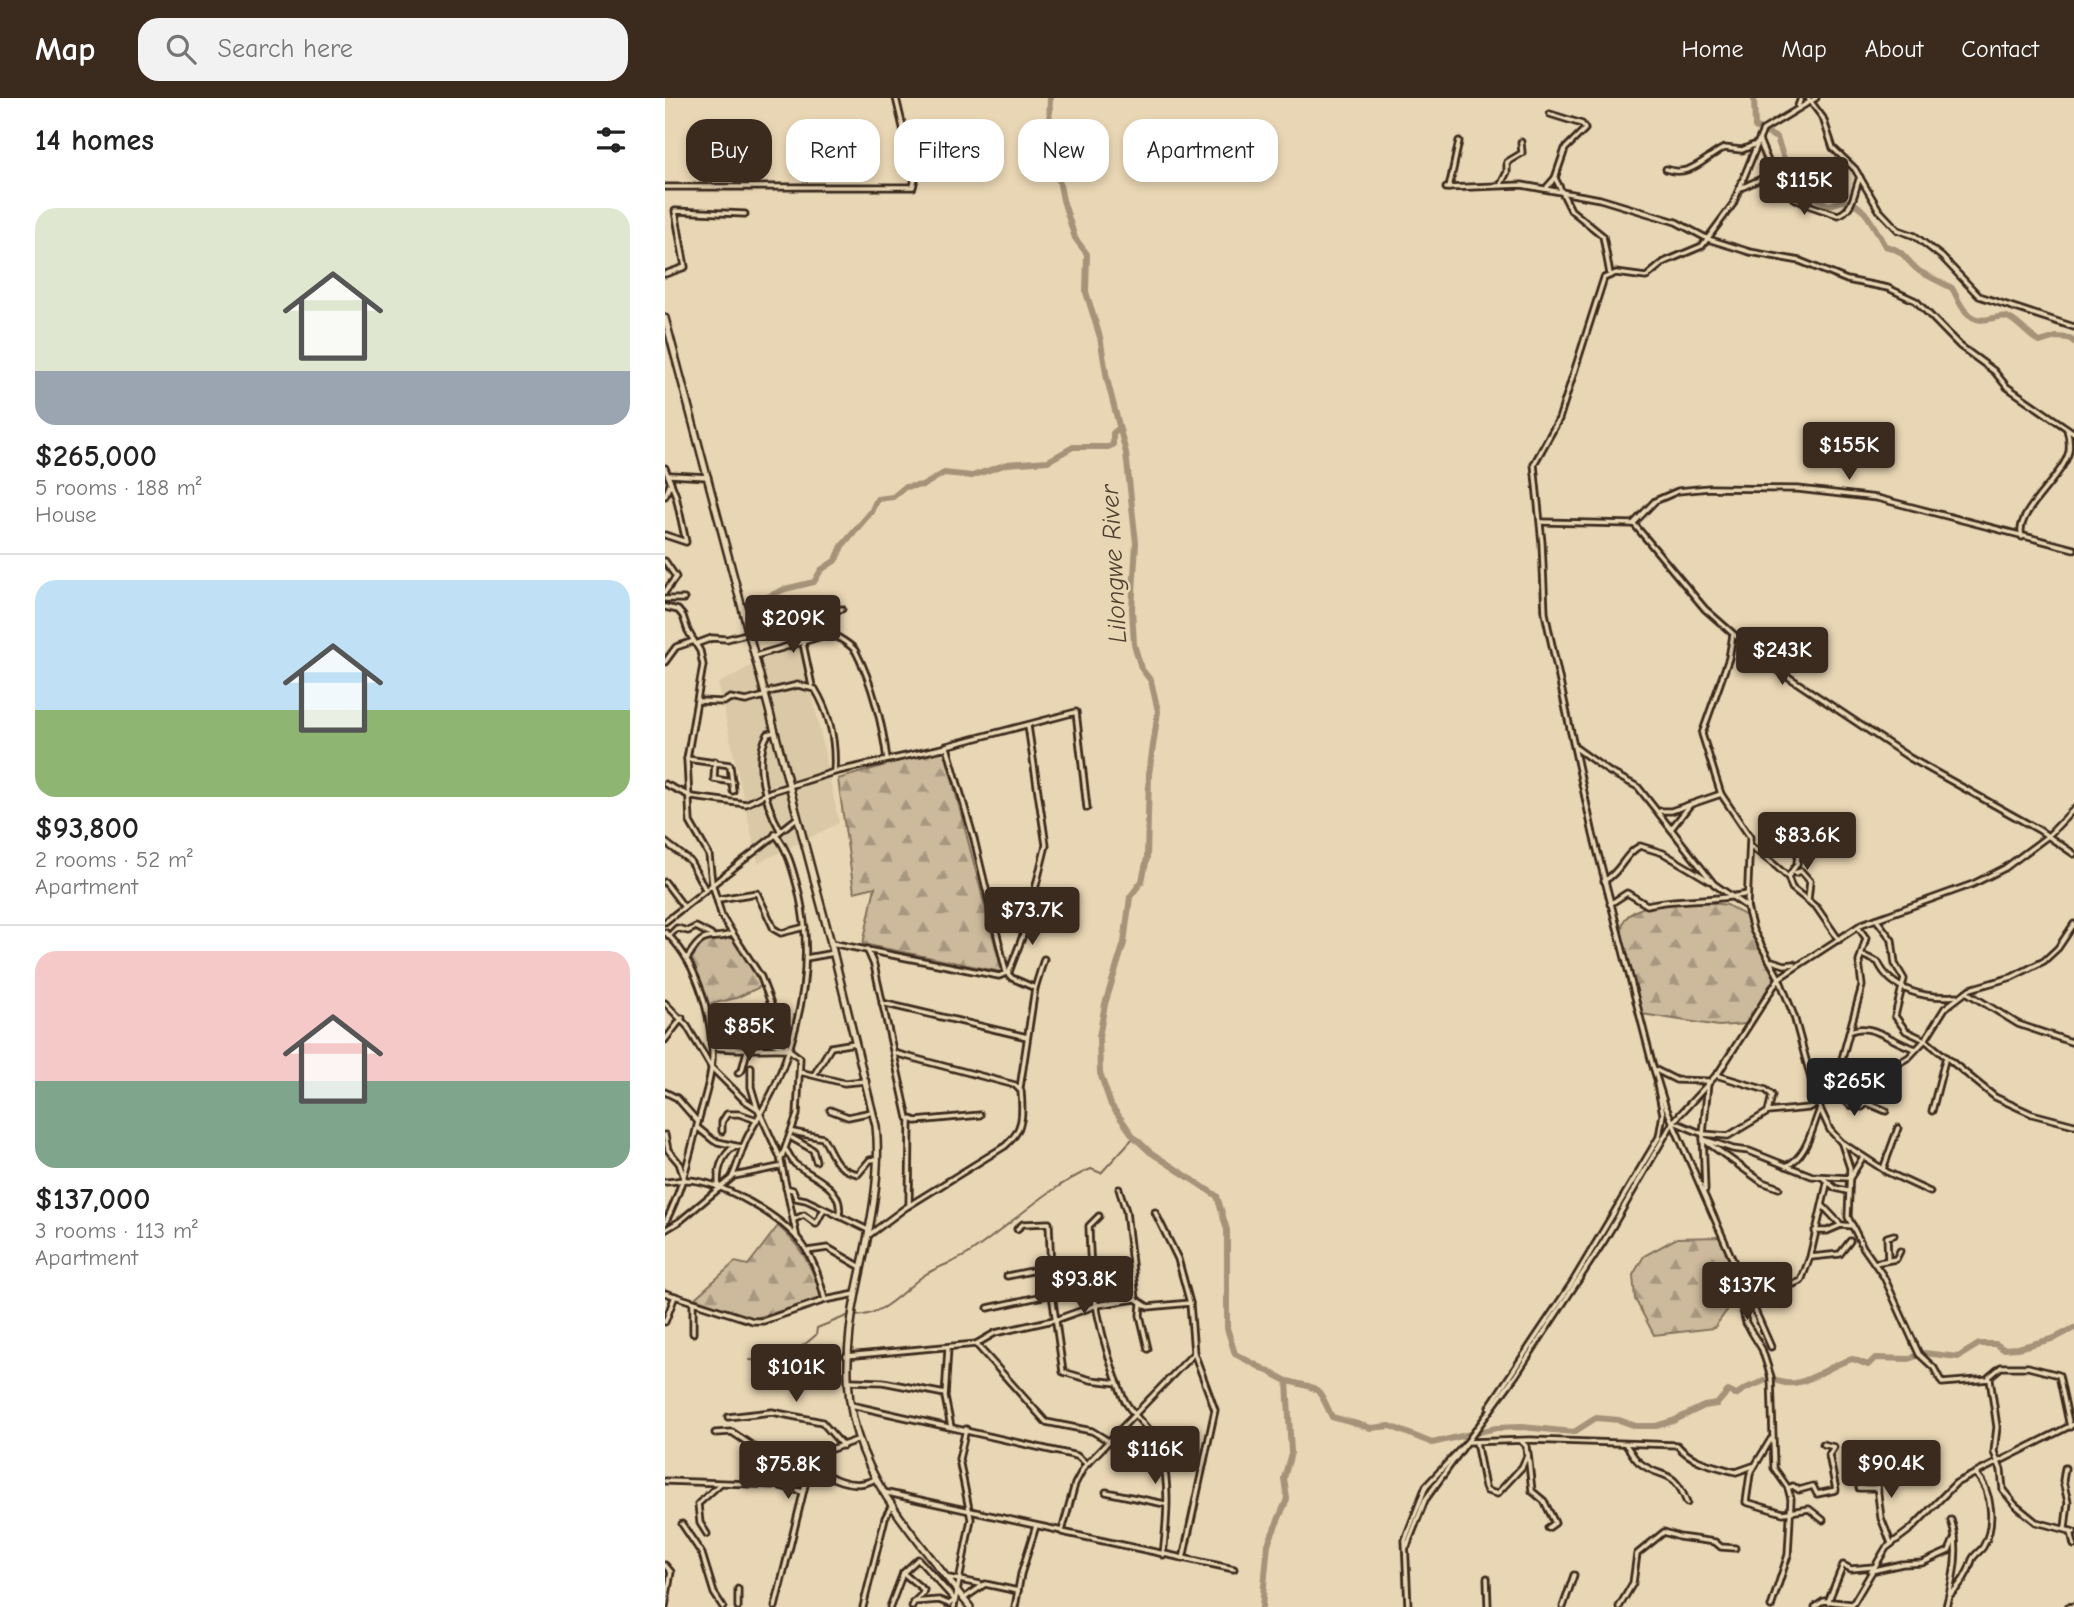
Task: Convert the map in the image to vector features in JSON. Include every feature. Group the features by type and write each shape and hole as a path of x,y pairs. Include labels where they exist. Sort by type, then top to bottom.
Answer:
{"main road":[{"path":"665,318 874,1112 878,1159 846,1356 849,1405 857,1440 882,1492 969,1607"}],"street":[{"path":"665,187 913,187 915,178 896,98"},
{"path":"1797,108 1801,98"},
{"path":"1771,1348 1673,1122 1654,1069 1604,881 1545,613 1535,459 1559,419 1602,282 1610,274 1646,277 1664,262 1699,249 1730,210 1763,130 1816,98"},
{"path":"1809,100 1822,118 1833,148 1860,176 1879,210 1895,227 1915,236 1942,257 1979,296 2074,327"},
{"path":"1547,187 1555,178 1565,149 1585,129 1582,124 1550,114"},
{"path":"1666,169 1683,172 1706,161 1724,148 1742,150 1759,139"},
{"path":"1759,139 1777,184"},
{"path":"1459,141 1448,188 1501,184 1547,187 1600,198 1671,221 1708,239 1773,259 1800,261 1843,278 1873,284 1911,298 1959,346 1991,368 2007,387 2074,433"},
{"path":"1501,184 1507,172 1507,162 1522,153 1521,142"},
{"path":"1739,189 1765,177 1797,202 1838,215 1850,208 1860,176"},
{"path":"1555,178 1574,213 1602,236 1607,270 1610,274"},
{"path":"665,274 685,267 675,211 745,214"},
{"path":"2022,538 2022,522 2066,461 2070,448 2067,429"},
{"path":"665,468 670,477 686,542 665,535"},
{"path":"670,477 708,477"},
{"path":"665,496 670,477"},
{"path":"1540,522 1633,524 1655,501 1678,491 1709,488 1798,489 1877,498 1975,522 2022,538 2074,549"},
{"path":"1633,524 1705,610 1763,660 1910,758 2048,836 2074,854"},
{"path":"665,561 676,577 665,592 666,598 684,599"},
{"path":"665,607 678,610 683,616 703,665 687,759 691,822 706,848 722,917 761,977 788,1049"},
{"path":"665,662 676,647 842,609"},
{"path":"798,620 812,686 828,716 835,751 834,772"},
{"path":"755,656 833,634 855,649 866,676 887,760"},
{"path":"1733,635 1729,658 1702,734 1721,794 1746,828 1751,847 1747,908 1753,930 1779,978 1807,1055 1819,1107 1830,1130 1841,1142 1863,1157 1930,1192"},
{"path":"698,701 724,702 730,698 746,701 798,685 812,686"},
{"path":"665,784 689,796 742,804 834,772 1028,726 1073,712 1078,714 1087,808"},
{"path":"1007,975 1016,960 1046,845 1028,726"},
{"path":"775,732 766,736 762,774 780,830"},
{"path":"944,746 948,748 974,839 1007,975"},
{"path":"1575,748 1608,771 1634,783 1714,884"},
{"path":"687,759 715,761 732,767 733,791"},
{"path":"715,761 714,779 733,782"},
{"path":"1658,811 1690,805 1721,794"},
{"path":"1671,829 1690,805"},
{"path":"1479,1424 1553,1322 1673,1122 1708,1081 1716,1076 1779,978 1858,927 1973,884 2005,868 2048,836 2074,809"},
{"path":"665,922 797,818"},
{"path":"665,1230 731,1177 788,1049 805,985 805,927 797,882 784,847 775,834"},
{"path":"1813,840 1799,843 1790,876 1792,888 1828,919 1839,940"},
{"path":"665,842 690,861 705,889"},
{"path":"1604,881 1620,869 1630,851 1640,846 1663,853 1747,908"},
{"path":"1751,847 1790,876"},
{"path":"1790,876 1801,871 1810,881 1808,900"},
{"path":"665,882 684,907"},
{"path":"719,900 757,893 774,929 781,933 805,927"},
{"path":"1611,904 1627,893 1647,905 1677,899 1733,898 1747,894"},
{"path":"1876,919 1892,940 1895,964 1904,979 1895,1016 1906,1031 1925,1040 1944,1058 2005,1103 2074,1125"},
{"path":"1824,1102 1840,1096 1905,1059 1925,1040 1945,1008 1965,992 1982,984 2023,973 2044,961 2058,948 2074,924"},
{"path":"1786,1166 1794,1162 1807,1143 1819,1107 1837,1077 1862,986 1861,955 1865,935 1858,927"},
{"path":"665,1223 685,1180 711,1067 712,1047 709,1020 688,957 667,934 677,928 688,931 696,928 711,935"},
{"path":"688,957 697,944 711,935 732,933"},
{"path":"831,943 968,971 1007,975 1034,988"},
{"path":"867,949 883,1003 910,1120 909,1206"},
{"path":"806,958 834,953"},
{"path":"1861,955 1878,962 1886,979 1900,988 1939,998 1959,996"},
{"path":"786,1188 793,1190 796,1198 824,1209 867,1233 1016,1136 1021,1122 1020,1088 1034,988 1044,959"},
{"path":"1770,959 1785,965 1799,964"},
{"path":"1965,992 2018,1024 2074,1043"},
{"path":"665,1003 681,1018 711,1067 744,1100 758,1109"},
{"path":"883,1003 1027,1037"},
{"path":"665,1040 681,1018"},
{"path":"709,1020 788,1049 800,1058 792,1135 780,1167 795,1219 797,1238"},
{"path":"1848,1032 1857,1028 1871,1029 1899,1045 1916,1049"},
{"path":"814,1075 831,1047 857,1042"},
{"path":"712,1047 747,1051 759,1048 788,1049"},
{"path":"738,1073 742,1070 747,1051"},
{"path":"894,1053 1020,1088"},
{"path":"1932,1111 1944,1058"},
{"path":"751,1067 751,1087 758,1109 781,1161"},
{"path":"1654,1069 1676,1080 1708,1081"},
{"path":"800,1072 844,1083 867,1081"},
{"path":"1408,1607 1406,1555 1418,1512 1467,1443 1510,1373 1572,1283 1659,1137 1663,1114 1656,1074"},
{"path":"1716,1076 1766,1090 1772,1095 1768,1112"},
{"path":"1706,1196 1703,1136 1708,1081"},
{"path":"665,1092 677,1098 714,1141 743,1147"},
{"path":"1840,1096 1850,1105 1862,1107 1867,1103 1886,1111"},
{"path":"1703,1136 1728,1136 1768,1112 1819,1107"},
{"path":"830,1110 848,1117 874,1112"},
{"path":"722,1131 722,1122 727,1114 740,1114 757,1121"},
{"path":"910,1120 980,1115"},
{"path":"1673,1122 1733,1149 1749,1151 1786,1166 1822,1177 1850,1178"},
{"path":"1883,1169 1898,1128"},
{"path":"665,1135 668,1150 679,1163 685,1180"},
{"path":"792,1135 824,1138 835,1163 849,1172 858,1174 870,1160 878,1159"},
{"path":"792,1135 807,1144 816,1161"},
{"path":"1703,1136 1762,1182 1779,1188"},
{"path":"1841,1142 1850,1178"},
{"path":"719,1189 721,1166 726,1154 735,1146"},
{"path":"786,1150 795,1164 835,1193 841,1202 839,1217"},
{"path":"1815,1607 1828,1602 1851,1606 1872,1569 1891,1543 1911,1529 1956,1483 2072,1426 2059,1375 2028,1367 2001,1367 1989,1378 1942,1383 1934,1368 1919,1354 1884,1277 1846,1210 1850,1178 1863,1157"},
{"path":"731,1177 780,1167"},
{"path":"1822,1177 1827,1184 1847,1191"},
{"path":"665,1182 685,1180 745,1199 797,1238 818,1274 825,1300"},
{"path":"1749,1297 1766,1295 1799,1283 1810,1257 1827,1184"},
{"path":"1119,1189 1126,1211 1136,1299 1141,1304 1154,1308 1190,1303"},
{"path":"1823,1206 1841,1224 1853,1226"},
{"path":"795,1219 804,1215 816,1224 824,1209"},
{"path":"1155,1212 1178,1258 1190,1303 1194,1353 1212,1396 1215,1415 1184,1559"},
{"path":"1099,1216 1089,1226 1094,1307 1102,1340 1118,1383 1134,1415 1157,1443 1167,1477 1163,1555"},
{"path":"1017,1229 1023,1224 1049,1222 1054,1320 1063,1372 1091,1380 1118,1383"},
{"path":"1815,1231 1827,1231 1841,1224"},
{"path":"1888,1260 1887,1237 1894,1235"},
{"path":"1810,1257 1840,1254 1850,1241"},
{"path":"807,1251 828,1248 861,1267"},
{"path":"1874,1263 1896,1259 1900,1251"},
{"path":"1007,1276 1051,1267"},
{"path":"1745,1288 1746,1323 1762,1349 1771,1377 1774,1468 1788,1488 1791,1513 1788,1555 1771,1607"},
{"path":"665,1293 744,1319 763,1321 825,1300 856,1294"},
{"path":"988,1308 1052,1294"},
{"path":"665,1322 675,1296"},
{"path":"846,1356 976,1344 995,1333 1136,1299"},
{"path":"693,1303 693,1333"},
{"path":"1141,1304 1140,1315 1148,1349"},
{"path":"976,1344 1046,1422 1092,1431 1110,1443"},
{"path":"948,1348 945,1394 951,1427"},
{"path":"1060,1531 1064,1529 1075,1484 1087,1464 1194,1353"},
{"path":"1989,1378 1997,1427 1994,1452 1999,1462 2003,1490 2015,1505 2036,1522 2070,1530"},
{"path":"846,1381 883,1382 945,1394"},
{"path":"849,1405 966,1429 1077,1456 1087,1464"},
{"path":"728,1417 772,1412 822,1422 843,1446"},
{"path":"954,1607 971,1513 959,1459 966,1429"},
{"path":"715,1433 732,1432 766,1455 809,1469"},
{"path":"1772,1438 1753,1466 1746,1502 1791,1513 1809,1509 1823,1520"},
{"path":"775,1607 809,1469 814,1459 857,1440"},
{"path":"1467,1443 1521,1441 1677,1445 1683,1453 1700,1463 1719,1465 1736,1472 1753,1466"},
{"path":"1521,1441 1531,1463 1532,1491 1544,1501 1555,1523 1548,1528"},
{"path":"1476,1442 1485,1487 1497,1494 1522,1467 1527,1451"},
{"path":"1625,1443 1641,1465 1660,1471 1680,1485 1686,1503"},
{"path":"1788,1488 1793,1486 1799,1490 1813,1486 1817,1494 1836,1490 1829,1455 1834,1447 1822,1444"},
{"path":"814,1459 821,1470 835,1480 868,1483 875,1479"},
{"path":"1870,1463 1881,1518 1891,1543"},
{"path":"2065,1468 2063,1480 2074,1545"},
{"path":"1949,1596 1971,1572 1972,1560 1983,1546 1989,1523 1988,1490 1976,1474"},
{"path":"665,1481 776,1485 803,1492"},
{"path":"706,1534 700,1523 698,1504 720,1484"},
{"path":"1859,1488 1877,1488"},
{"path":"882,1492 1234,1569"},
{"path":"1106,1492 1165,1504"},
{"path":"863,1607 885,1518 892,1506"},
{"path":"1946,1607 1955,1569 1955,1537 1951,1520"},
{"path":"682,1524 702,1554 715,1593 723,1607"},
{"path":"1016,1607 1036,1526"},
{"path":"1619,1607 1633,1583 1637,1554 1664,1532 1735,1548"},
{"path":"1828,1602 1843,1565 1851,1569 1872,1569 1923,1563 1949,1551 1955,1537"},
{"path":"890,1607 903,1573 916,1560 921,1560 933,1578 955,1600"},
{"path":"665,1565 671,1572 665,1607"},
{"path":"903,1573 925,1590 913,1604"},
{"path":"1563,1607 1574,1575"},
{"path":"947,1577 1018,1591"},
{"path":"1487,1578 1488,1607"},
{"path":"963,1599 980,1584"},
{"path":"738,1590 738,1607"},
{"path":"913,1604 939,1600 949,1604 955,1600"},
{"path":"2068,1607 2074,1606"}],"shaded area":[{"path":"800,634 839,823 758,863 718,684 798,640"}],"green space":[{"path":"944,748 1002,972 863,944 875,887 854,892 838,779"},
{"path":"1692,900 1727,905 1746,916 1774,978 1746,1024 1719,1026 1642,1014 1624,951 1622,927 1625,919 1647,906"},
{"path":"712,936 733,938 762,986 736,998 707,1005 691,960 700,946"},
{"path":"778,1226 806,1259 821,1299 752,1319 695,1298 735,1262 748,1265"},
{"path":"1720,1237 1730,1263 1733,1302 1714,1328 1654,1335 1635,1299 1633,1275 1644,1256 1677,1238"}],"waterway":[{"name":"Lilongwe River","path":"1050,98 1049,129 1063,200 1075,238 1087,254 1086,292 1100,337 1107,379 1126,453 1136,543 1132,609 1134,644 1141,668 1151,681 1158,711 1149,774 1147,858 1142,881 1130,897 1124,943 1105,1004 1099,1037 1100,1073 1111,1105 1134,1137 1150,1152 1217,1196 1227,1230 1227,1328 1235,1354 1287,1381 1291,1453 1284,1478 1287,1499 1268,1544 1262,1607"},
{"path":"1754,98 1755,127 1777,138 1797,197 1816,198 1828,205 1844,201 1858,206 1869,218 1885,246 1901,253 1919,271 1952,288 1966,312 1972,317 1984,320 2006,317 2040,342 2056,337 2069,338 2074,342"},
{"path":"754,603 785,589 814,582 821,570 836,560 842,546 871,512 877,499 893,497 905,487 924,485 944,473 972,476 1007,464 1048,461 1073,447 1108,447 1113,445 1113,433 1118,429"},
{"path":"855,1316 875,1312 892,1302 915,1282 986,1241 1059,1186 1091,1169 1101,1173 1134,1137"},
{"path":"750,1360 786,1355 816,1335 817,1328 847,1316"},
{"path":"1287,1381 1317,1390 1332,1417 1371,1428 1390,1426 1432,1443 1496,1428 1522,1427 1574,1432 1596,1418 1619,1420 1636,1426 1656,1426 1704,1406 1717,1404 1728,1391 1736,1395 1771,1377 1781,1382 1802,1381 1853,1359 1868,1365 1875,1358 1909,1359 1924,1353 1958,1357 1979,1344 1996,1344 2003,1349 2018,1348 2055,1338 2074,1328"}]}
